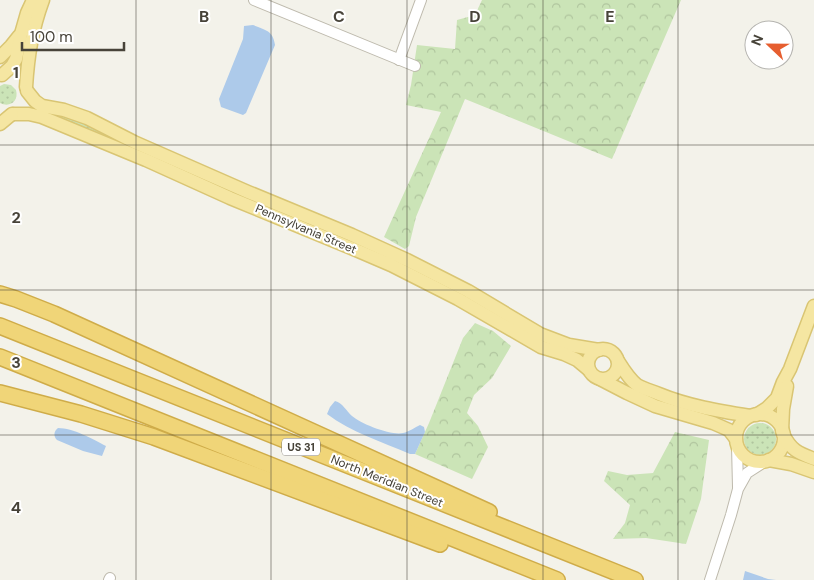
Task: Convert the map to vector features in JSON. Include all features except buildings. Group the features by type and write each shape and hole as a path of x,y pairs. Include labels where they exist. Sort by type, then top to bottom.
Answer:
{"highway":[{"path":"0,294 78,325 527,529 602,567"},
{"name":"North Meridian Street","path":"0,326 635,580"},
{"name":"US 31","path":"0,357 557,580"},
{"path":"0,393 81,414 154,437 538,580"}],"main road":[{"path":"1,75 9,69 16,59 21,34 33,0"},
{"path":"0,124 8,114 19,111 24,106 30,41 44,0"},
{"path":"0,57 21,34"},
{"name":"Pennsylvania Street","path":"1,75 16,76 40,105 69,112 94,122 134,142 407,260 468,291 540,334 569,345 599,350"},
{"name":"Pennsylvania Street","path":"8,114 29,114 42,117 356,250 442,291 541,347 577,360 589,370"},
{"path":"736,442 737,432 744,420 767,408 775,400 790,369 814,306"},
{"path":"814,459 794,450 787,443 778,424 772,418 764,415 729,413 672,400 637,385 630,379 615,354 611,351 606,349 599,350 592,353 589,358 589,370 593,376 611,386 655,406 713,423 729,430 740,452 750,460 791,464 814,472"},
{"path":"600,379 612,377 618,368 618,360"},
{"path":"766,461 777,454 782,445 784,403 790,369"}],"street":[{"path":"254,0 415,66"},
{"path":"399,60 421,0"},
{"path":"710,580 732,515 738,488 736,442"},
{"path":"738,488 747,473 766,461"}],"green space":[{"path":"482,0 681,0 612,159 465,99 416,217 409,246 405,249 384,237 441,112 406,105 417,45 455,49 457,20 475,15"},
{"path":"4,84 11,85 17,94 15,100 7,105 0,103 0,86"},
{"path":"39,109 72,117 149,155"},
{"path":"475,323 493,331 511,346 492,378 474,395 467,413 478,426 488,447 472,479 415,454 463,338"},
{"path":"760,423 771,428 776,439 771,450 760,455 749,450 744,439 749,428"},
{"path":"675,432 709,440 701,499 686,544 646,538 613,539 625,523 630,505 604,481 608,471 627,475 653,473"}],"water":[{"path":"253,25 270,33 275,45 246,113 243,115 221,107 219,99 243,39 244,26"},
{"path":"335,401 340,403 356,419 384,431 403,433 420,425 424,427 425,432 415,454 410,454 367,436 336,420 327,414"},
{"path":"58,428 76,432 106,446 102,456 83,451 57,440 54,434"},
{"path":"745,571 768,579 776,580 743,580"}]}
